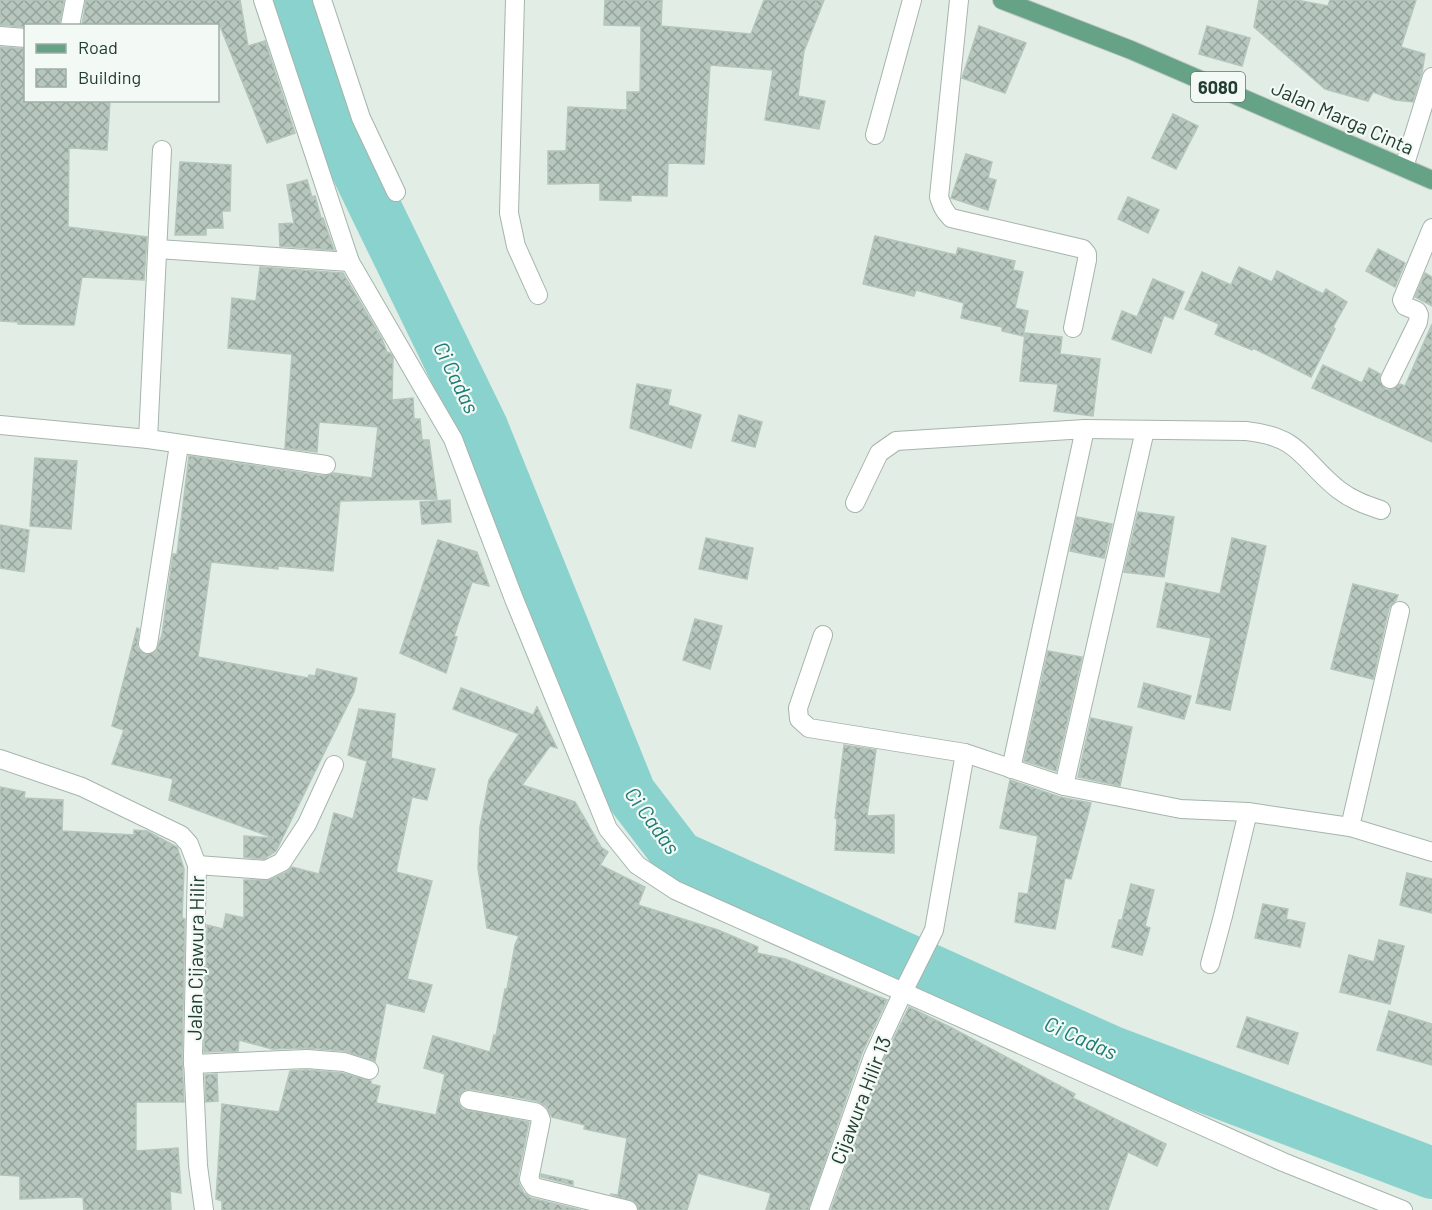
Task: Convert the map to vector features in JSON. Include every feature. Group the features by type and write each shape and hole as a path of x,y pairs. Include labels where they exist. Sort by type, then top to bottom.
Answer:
{"main road":[{"name":"Jalan Marga Cinta","path":"1002,0 1131,51 1432,180"}],"street":[{"path":"70,24 75,0"},
{"path":"263,0 350,262 453,439 514,599 608,829 637,865 675,890 906,985 1283,1162 1403,1210"},
{"path":"322,0 361,118 396,192"},
{"path":"515,0 509,213 516,246 538,295"},
{"path":"874,135 912,0"},
{"path":"959,0 939,197 941,204 944,212 951,218 1083,249 1087,254 1087,260 1073,328"},
{"path":"0,36 24,38"},
{"path":"1404,167 1432,77"},
{"path":"148,439 162,150"},
{"path":"1390,379 1418,322 1417,311 1405,306 1402,300 1432,228"},
{"path":"158,249 350,262"},
{"path":"0,425 148,439 326,465"},
{"path":"1011,769 1085,429"},
{"path":"855,503 879,453 896,441 1085,429 1246,431 1263,433 1281,439 1296,448 1338,489 1363,504 1382,510"},
{"path":"1064,786 1145,430"},
{"path":"148,645 178,445"},
{"path":"1350,827 1400,611"},
{"path":"823,635 798,708 799,719 809,728 965,753 1064,786 1181,809 1248,813 1350,827 1432,852"},
{"name":"Cijawura Hilir 13","path":"819,1210 873,1058 934,930 965,753"},
{"name":"Jalan Cijawura Hilir","path":"0,759 82,788 182,835 189,844 197,866 193,1064 198,1166 204,1210"},
{"path":"197,866 266,870 282,862 308,824 334,765"},
{"path":"1210,964 1248,813"},
{"path":"193,1064 308,1059 344,1062 369,1071"},
{"path":"469,1100 535,1112 539,1115 541,1120 529,1179 534,1187 628,1210"}],"building":[{"path":"0,0 64,0 59,24 24,24 24,27 0,25"},
{"path":"86,0 240,0 248,46 265,41 295,133 267,143 219,24 82,24"},
{"path":"605,0 662,0 661,26 751,34 764,0 824,0 804,51 798,96 825,101 819,129 765,120 773,70 710,65 704,164 668,163 667,196 631,195 631,201 600,200 600,183 548,184 548,151 566,151 568,107 627,110 627,92 640,92 641,26 604,25"},
{"path":"1259,0 1296,0 1328,6 1330,0 1416,0 1401,47 1425,54 1413,102 1395,100 1373,92 1368,101 1325,89 1254,27"},
{"path":"979,26 1026,43 1005,93 962,78"},
{"path":"1207,26 1250,38 1242,66 1199,54"},
{"path":"0,47 24,49 24,102 110,102 107,150 69,148 68,227 147,237 144,280 82,277 74,325 18,324 18,322 0,321"},
{"path":"1173,114 1198,126 1176,169 1152,158"},
{"path":"966,154 992,162 988,178 996,180 988,210 951,198"},
{"path":"180,162 231,165 230,211 222,211 223,228 206,228 206,235 175,235"},
{"path":"307,180 334,250 280,246 279,224 294,223 287,185"},
{"path":"1128,197 1159,210 1148,233 1118,219"},
{"path":"875,236 956,255 958,248 1015,261 1013,270 1023,272 1015,308 1028,311 1023,336 1002,331 1002,327 961,318 964,303 916,290 914,296 863,284"},
{"path":"1378,249 1405,263 1395,287 1366,271"},
{"path":"260,267 343,273 382,339 387,352 393,357 392,400 413,398 414,419 420,419 422,440 429,440 437,499 340,501 333,571 278,566 278,569 211,562 198,657 308,678 309,675 315,676 317,669 357,678 354,692 276,851 264,859 244,857 244,836 274,838 169,800 173,779 112,764 124,730 112,726 137,628 139,629 137,647 146,655 156,651 162,635 173,554 177,554 189,456 324,476 334,473 372,478 378,427 319,422 317,452 285,448 292,354 228,348 232,298 256,301"},
{"path":"1239,267 1272,282 1277,271 1323,294 1326,289 1347,302 1333,327 1335,329 1311,377 1253,348 1252,350 1215,334 1219,324 1185,309 1202,272 1231,285"},
{"path":"1425,273 1432,277 1432,306 1415,297"},
{"path":"1153,279 1184,292 1173,319 1164,315 1151,353 1112,339 1122,311 1137,317"},
{"path":"1432,324 1432,442 1312,388 1323,365 1362,383 1369,368 1380,374 1379,380 1385,389 1391,390 1400,384 1405,386"},
{"path":"1025,333 1062,337 1060,354 1100,359 1093,416 1054,411 1058,384 1020,381"},
{"path":"637,384 671,390 668,405 701,415 691,448 630,428"},
{"path":"739,415 762,422 755,447 732,441"},
{"path":"35,458 77,461 71,529 30,526"},
{"path":"450,500 451,522 422,524 420,502"},
{"path":"1138,512 1174,517 1164,577 1124,572"},
{"path":"1077,517 1112,524 1104,558 1070,551"},
{"path":"0,525 29,530 24,572 0,568"},
{"path":"706,538 753,548 747,579 699,569"},
{"path":"1232,538 1266,546 1230,710 1196,703 1211,638 1157,627 1166,583 1220,594"},
{"path":"438,540 477,552 489,586 472,582 454,636 457,637 446,673 400,653"},
{"path":"1353,584 1398,595 1389,608 1373,679 1331,669"},
{"path":"695,619 722,626 710,669 683,660"},
{"path":"1048,651 1082,657 1056,771 1024,761"},
{"path":"1144,683 1191,696 1184,719 1138,707"},
{"path":"461,688 533,715 537,707 557,748 550,746 522,785 575,802 601,847 608,852 600,865 645,887 638,905 718,930 758,947 757,953 785,959 887,1000 862,1053 808,1210 766,1210 771,1193 698,1173 687,1210 639,1210 635,1202 610,1194 618,1195 627,1138 584,1129 585,1125 552,1117 546,1106 537,1101 470,1089 465,1090 458,1097 462,1109 529,1122 518,1177 524,1193 531,1198 581,1210 222,1210 222,1201 216,1199 222,1104 279,1112 290,1071 307,1070 342,1073 371,1081 371,1084 380,1086 376,1103 436,1115 445,1074 424,1068 433,1036 490,1052 494,1035 496,1036 515,945 519,936 487,928 478,868 480,827 489,780 519,734 453,709"},
{"path":"359,709 395,714 391,758 435,769 427,800 412,797 396,872 432,881 407,979 432,985 424,1012 386,1003 375,1061 345,1051 308,1048 272,1049 239,1040 238,1051 204,1052 207,925 223,929 226,914 244,918 244,880 270,880 292,867 319,874 334,813 353,819 367,761 348,755"},
{"path":"1091,718 1132,727 1120,786 1078,777"},
{"path":"844,745 876,750 867,816 894,815 894,853 835,850 837,819 835,818"},
{"path":"1010,780 1060,797 1091,803 1071,879 1065,878 1055,929 1015,922 1019,893 1028,894 1038,836 1000,828"},
{"path":"0,787 25,792 24,798 63,800 62,831 134,835 134,830 147,831 177,847 184,869 182,1057 184,1102 136,1102 136,1151 178,1148 181,1193 170,1191 171,1210 84,1210 83,1198 79,1197 20,1199 20,1176 0,1175"},
{"path":"1407,873 1432,879 1432,913 1400,905"},
{"path":"1131,884 1154,890 1145,926 1150,928 1142,955 1112,947"},
{"path":"1263,904 1288,909 1286,919 1305,923 1300,947 1255,938"},
{"path":"1379,940 1404,946 1390,1004 1340,992 1349,955 1374,962"},
{"path":"909,1007 1075,1094 1073,1098 1166,1144 1157,1166 1128,1152 1108,1210 831,1210 883,1061"},
{"path":"1389,1011 1432,1024 1432,1065 1377,1050"},
{"path":"1247,1017 1298,1033 1288,1064 1237,1047"},
{"path":"217,1074 218,1101 206,1102 205,1075"},
{"path":"541,1174 573,1181 573,1185 541,1177"}],"waterway":[{"name":"Ci Cadas","path":"291,0 356,168 482,427 630,793 679,857 1110,1051 1432,1173"}]}
